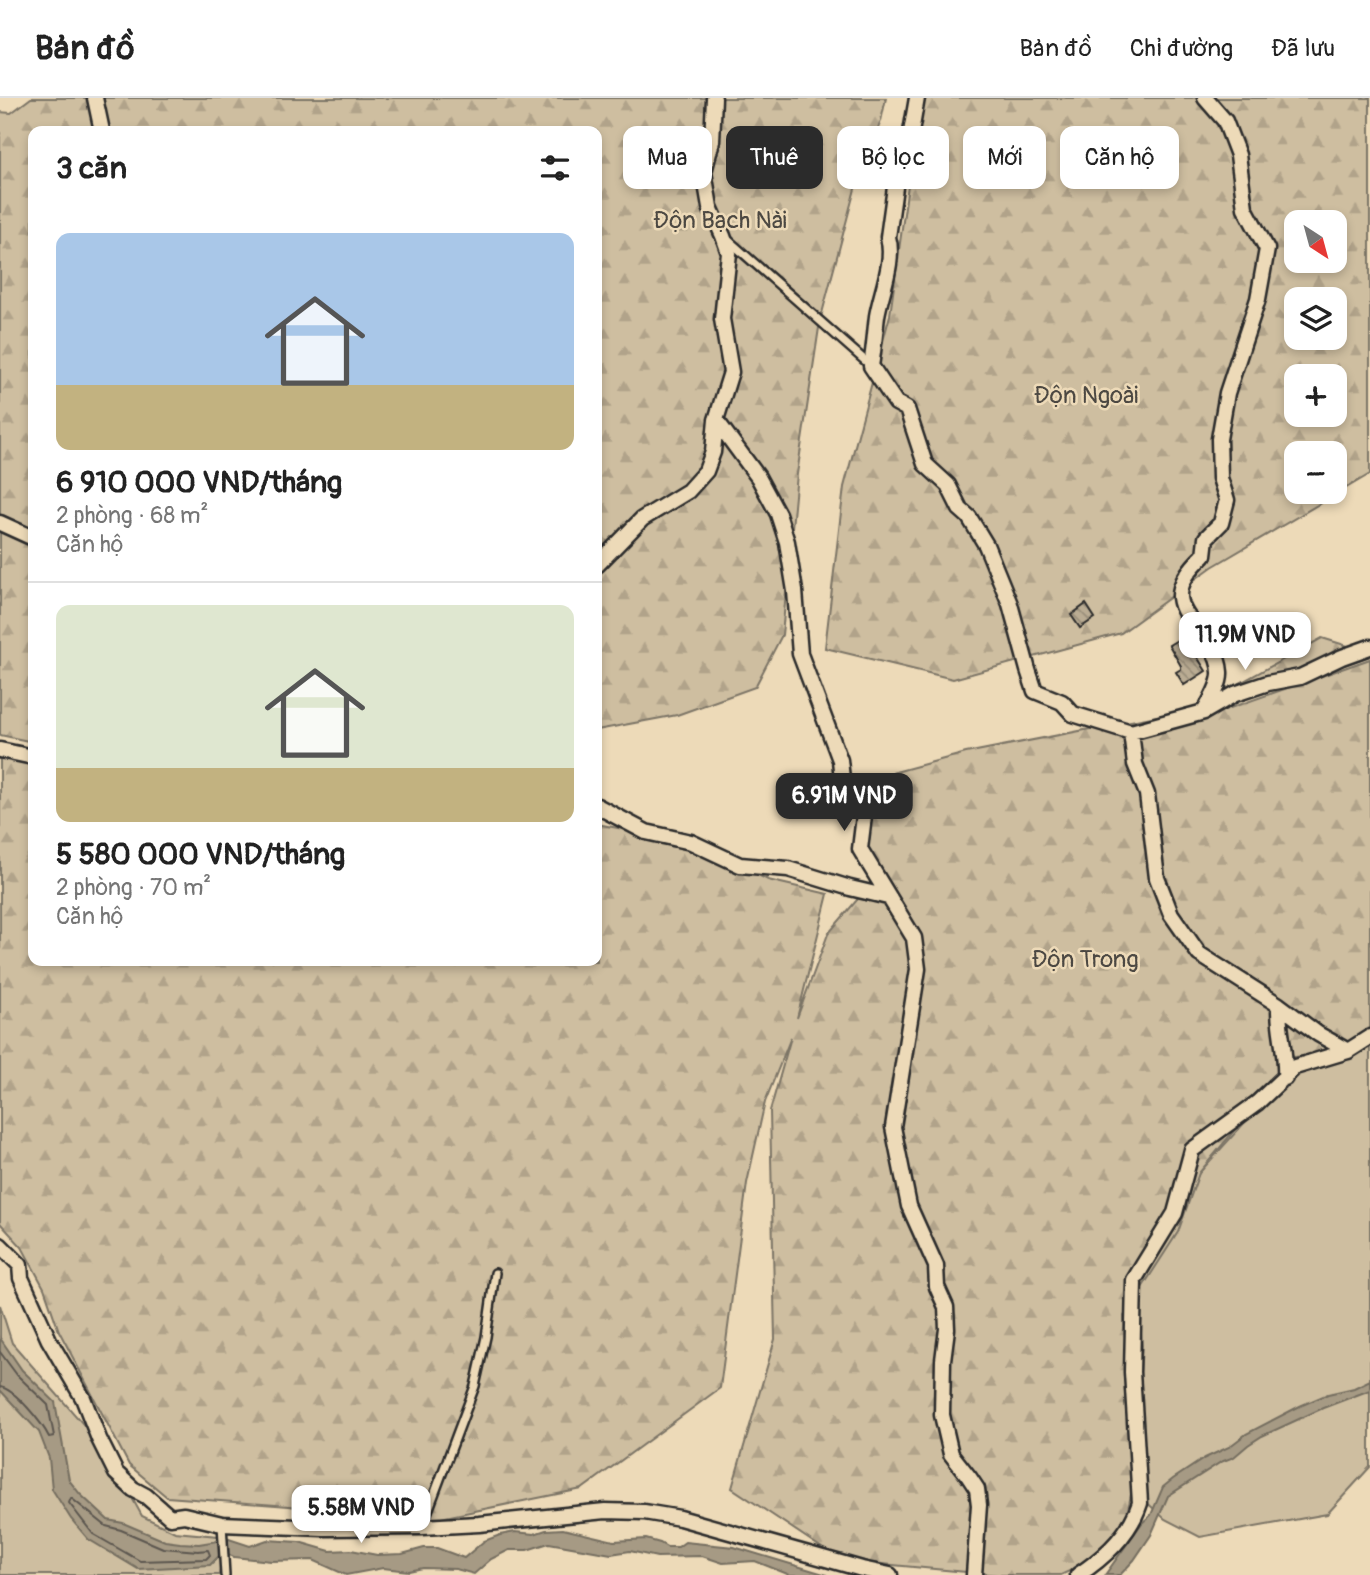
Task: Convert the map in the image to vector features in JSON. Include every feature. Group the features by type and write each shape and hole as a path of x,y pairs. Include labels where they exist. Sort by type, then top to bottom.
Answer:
{"street":[{"path":"95,98 101,126"},
{"path":"602,560 642,519 688,491 706,471 713,452 716,420 731,372 722,319 729,253 710,207 705,172 712,141 714,98"},
{"path":"917,98 909,144 896,180 888,237 890,245 887,270 871,366 896,403 907,409 925,464 948,485 960,509 986,545 1010,604 1035,691 1062,702 1073,714 1115,725 1132,733 1204,712 1235,694 1300,677 1370,647"},
{"path":"1204,712 1220,675 1218,660 1215,651 1185,615 1181,589 1192,567 1204,555 1206,538 1222,523 1227,500 1220,478 1219,439 1227,393 1258,299 1267,248 1244,208 1238,155 1225,121 1205,98"},
{"path":"716,420 758,477 778,514 787,542 795,591 800,654 840,760 843,788 864,816 860,849 914,938 918,969 893,1126 909,1206 936,1266 937,1287 946,1307 942,1415 951,1454 976,1489 979,1505 974,1575"},
{"path":"0,523 28,536"},
{"path":"1132,733 1135,764 1147,794 1157,878 1171,914 1199,954 1279,1004 1318,1034 1348,1051"},
{"path":"0,750 28,756"},
{"path":"602,809 646,832 691,842 740,865 788,869 888,897"},
{"path":"1279,1004 1279,1030 1286,1065 1285,1078"},
{"path":"1078,1575 1113,1546 1136,1516 1140,1503 1132,1372 1134,1280 1175,1213 1192,1150 1257,1103 1295,1067 1348,1051 1370,1037"},
{"path":"0,1245 20,1265 21,1278 49,1340 83,1398 116,1473 170,1517 184,1515 223,1531 422,1527 605,1511 643,1512 680,1518 890,1575"}],"lane":[{"path":"723,236 871,366"},
{"path":"422,1527 475,1386 486,1337 495,1273"},
{"path":"223,1531 225,1575"}],"green space":[{"name":"Độn Bạch Nài","path":"31,98 886,98 879,126 837,126 837,189 855,189 820,321 797,474 782,635 755,687 677,715 602,729 602,126 28,126 28,741 0,735 0,112 11,113"},
{"name":"Độn Ngoài","path":"920,98 1370,98 1370,474 1347,488 1347,441 1284,441 1284,504 1319,504 1212,567 1121,633 953,679 825,648 844,487 890,315 907,189 949,189 949,126 916,126"},
{"name":"Độn Trong","path":"1322,638 1361,650 1268,683 1196,720 1370,659 1370,1037 1348,1051 1287,1058 1285,1078 1257,1103 1199,1173 1178,1232 1124,1316 1132,1489 1126,1520 1111,1539 1078,1567 1061,1575 998,1575 840,1560 732,1488 775,1339 770,1111 791,1037 765,1102 747,1183 720,1388 582,1489 421,1522 289,1506 167,1497 129,1465 59,1331 44,1288 22,1247 0,1223 0,754 28,761 28,966 602,966 602,825 691,842 768,880 828,894 797,1018 828,934 874,880 858,782 966,753 1193,709"},
{"path":"1370,1031 1370,1467 1327,1514 1200,1537 1165,1519 1132,1489 1142,1346 1138,1294 1199,1173 1295,1067"},
{"path":"0,1305 12,1343 105,1449 142,1516 175,1532 218,1536 223,1552 219,1575 0,1575"}],"water":[{"path":"0,1338 22,1370 55,1402 69,1480 80,1494 108,1520 123,1523 165,1541 199,1544 229,1539 250,1546 267,1540 299,1542 330,1551 351,1550 377,1555 437,1548 464,1558 484,1541 500,1535 515,1532 534,1534 563,1529 614,1541 646,1539 667,1547 678,1547 685,1542 734,1547 827,1575 790,1575 755,1561 723,1563 702,1556 657,1557 630,1551 611,1554 549,1543 527,1550 509,1550 491,1559 474,1574 456,1569 423,1568 409,1571 383,1568 346,1575 313,1560 271,1561 234,1557 223,1552 210,1565 138,1569 88,1539 71,1519 52,1489 49,1458 39,1432 0,1390"},
{"path":"1370,1380 1370,1390 1262,1436 1234,1457 1221,1462 1168,1496 1151,1535 1134,1560 1120,1575 1105,1575 1142,1523 1151,1515 1163,1487 1173,1479 1205,1458 1229,1447 1246,1434 1300,1406"}],"building":[{"path":"1086,604 1095,618 1080,628 1071,615"},
{"path":"1184,636 1206,671 1184,685 1176,672 1181,666 1169,645"}]}
